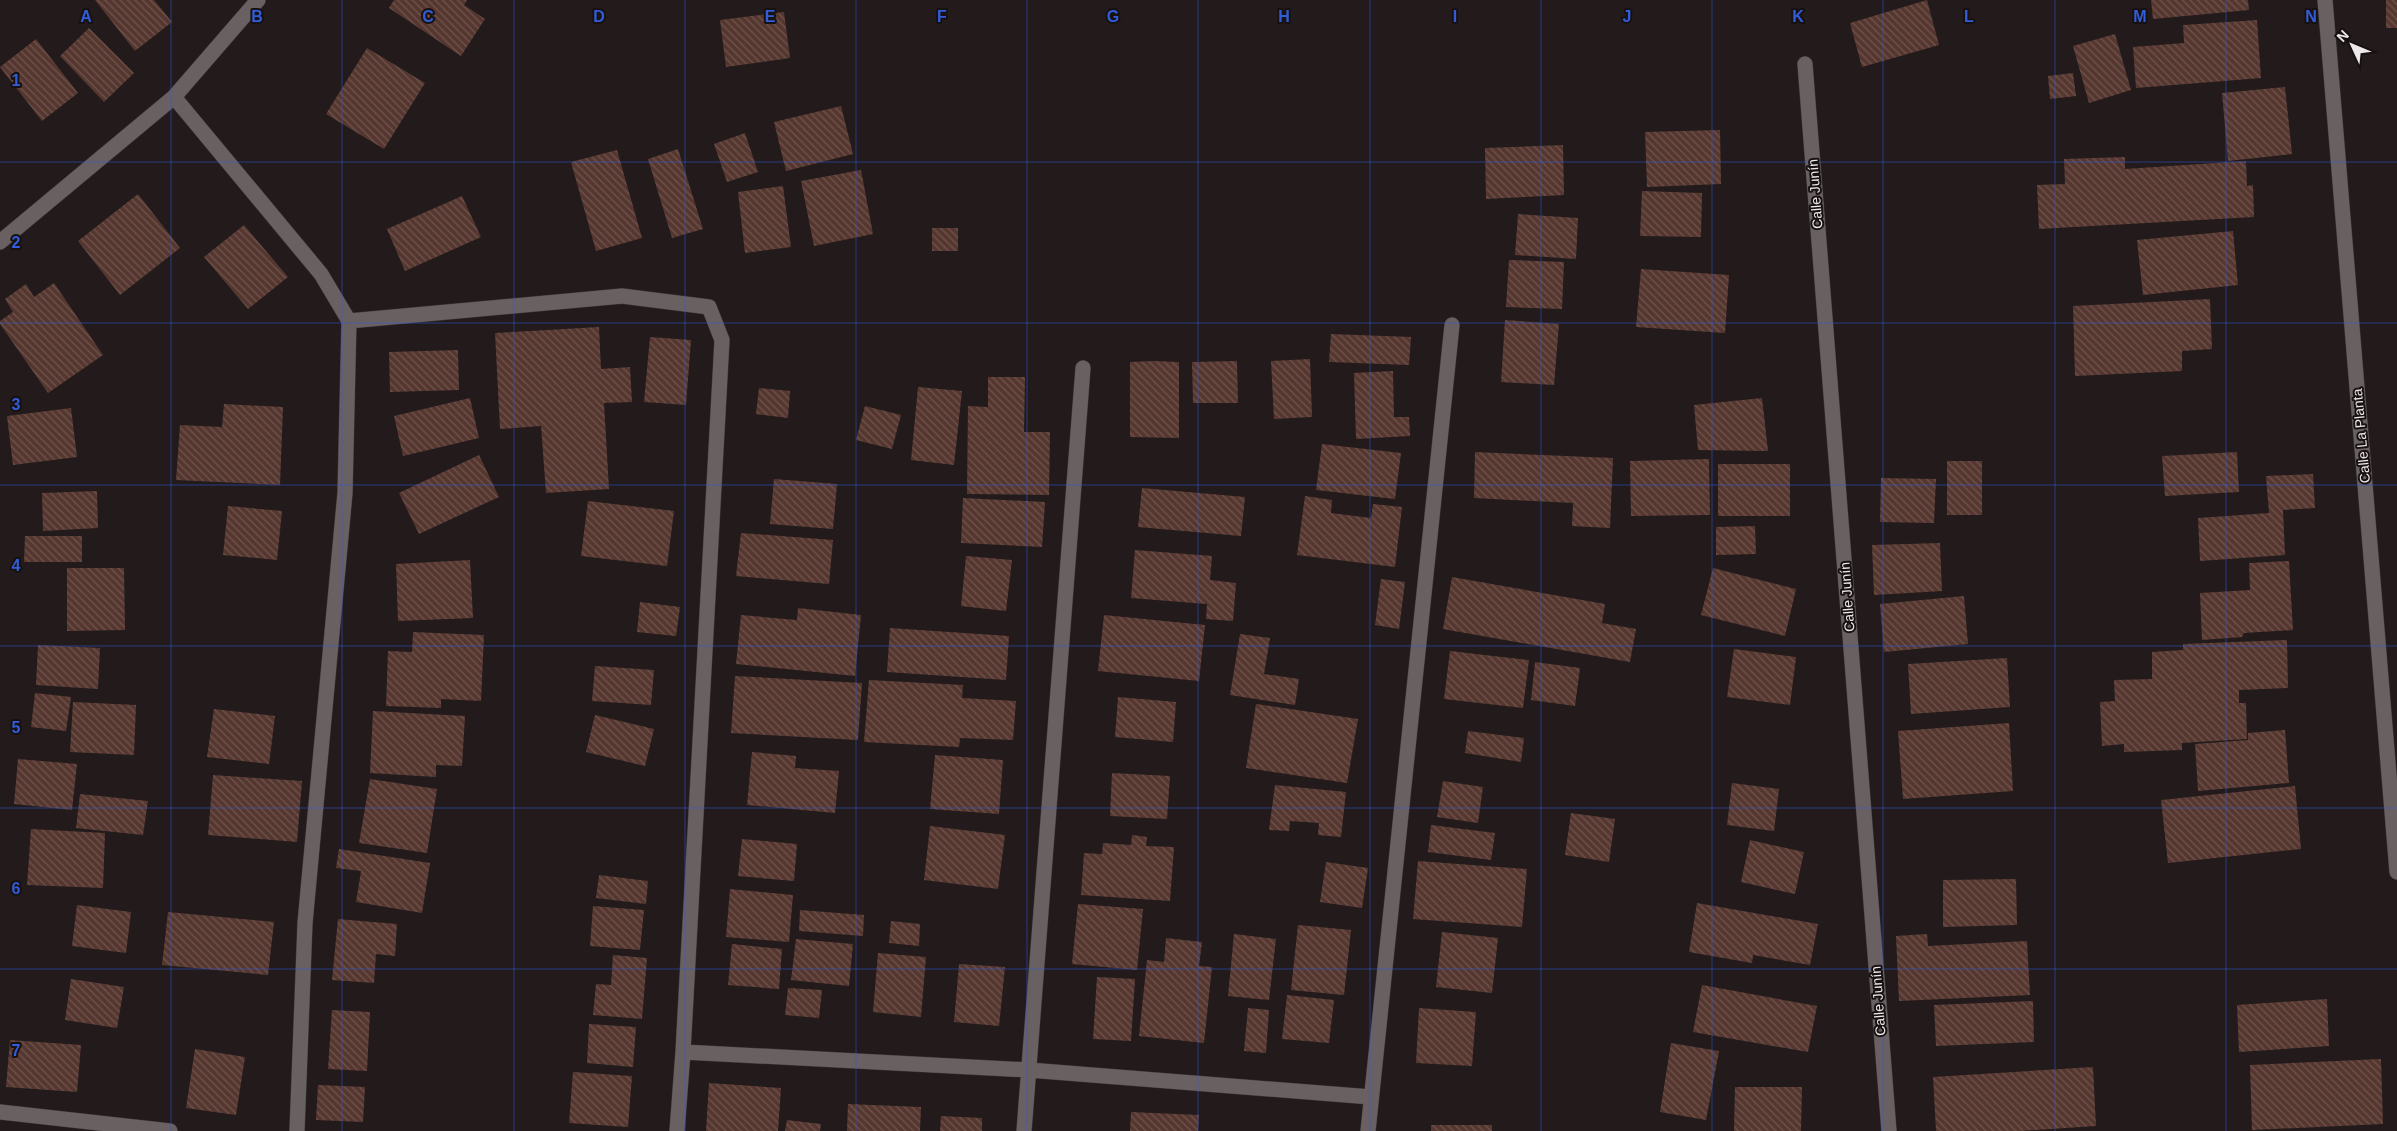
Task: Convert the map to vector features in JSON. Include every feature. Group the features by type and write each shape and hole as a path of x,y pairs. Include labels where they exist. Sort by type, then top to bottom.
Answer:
{"street":[{"path":"0,242 174,97 258,0"},
{"name":"Calle La Planta","path":"2324,0 2397,872"},
{"name":"Calle Junín","path":"1805,64 1888,1131"},
{"path":"174,97 321,274 350,321 345,493 305,923 297,1131"},
{"path":"350,321 622,296 709,307 722,340 683,1052 677,1131"},
{"path":"1368,1131 1452,325"},
{"path":"1024,1131 1083,368"},
{"path":"683,1052 1029,1070 1371,1097"},
{"path":"0,1112 170,1131"}],"building":[{"path":"95,0 154,0 172,22 135,51"},
{"path":"394,0 467,0 464,5 485,19 461,56 389,8"},
{"path":"1927,0 1939,45 1862,67 1850,23"},
{"path":"2151,0 2248,0 2249,10 2153,19"},
{"path":"2386,0 2397,0 2397,28 2386,28"},
{"path":"784,12 790,58 726,67 720,20"},
{"path":"2257,20 2261,78 2136,88 2133,47 2184,43 2183,25"},
{"path":"89,28 134,73 104,102 60,56"},
{"path":"2115,34 2131,90 2089,103 2073,46"},
{"path":"36,39 78,93 42,121 0,67"},
{"path":"367,48 425,83 384,149 326,114"},
{"path":"2073,73 2076,96 2050,99 2048,76"},
{"path":"2285,87 2292,154 2228,161 2222,93"},
{"path":"841,106 853,154 786,171 774,122"},
{"path":"1720,130 1721,184 1647,187 1645,132"},
{"path":"745,133 758,172 727,182 714,144"},
{"path":"1563,145 1564,195 1486,199 1485,148"},
{"path":"678,149 703,229 672,238 648,159"},
{"path":"617,150 642,238 596,251 571,162"},
{"path":"2125,157 2125,169 2246,161 2247,186 2253,185 2254,217 2039,229 2037,185 2065,184 2064,159"},
{"path":"861,170 873,234 814,246 801,181"},
{"path":"783,186 791,247 745,253 738,192"},
{"path":"1642,191 1702,193 1701,237 1640,236"},
{"path":"138,194 180,248 120,295 78,241"},
{"path":"462,196 481,237 405,271 387,229"},
{"path":"1518,214 1578,218 1576,259 1515,255"},
{"path":"244,225 288,277 248,309 204,257"},
{"path":"932,228 958,228 958,251 932,251"},
{"path":"2233,231 2238,285 2143,295 2137,240"},
{"path":"1509,260 1564,262 1562,309 1506,307"},
{"path":"1641,269 1729,275 1725,333 1636,327"},
{"path":"54,283 103,355 48,393 0,324 0,321 13,312 5,299 26,284 34,297"},
{"path":"2210,299 2212,349 2182,351 2182,371 2075,376 2073,306"},
{"path":"1505,320 1559,324 1554,385 1501,382"},
{"path":"599,327 601,369 630,367 632,402 604,403 609,489 546,493 541,426 500,429 495,333"},
{"path":"1331,334 1411,337 1409,365 1329,362"},
{"path":"650,337 691,340 686,405 644,402"},
{"path":"458,350 459,390 390,392 389,352"},
{"path":"1310,359 1312,417 1274,419 1271,361"},
{"path":"1237,361 1238,403 1193,403 1192,362"},
{"path":"1130,362 1179,362 1179,438 1130,437"},
{"path":"1393,371 1394,417 1409,417 1410,436 1356,439 1354,373"},
{"path":"988,377 1025,377 1024,432 1050,432 1049,495 967,494 968,406 988,407"},
{"path":"918,387 962,391 954,465 911,460"},
{"path":"759,388 790,391 788,418 756,414"},
{"path":"470,398 479,438 403,456 394,416"},
{"path":"1762,398 1768,451 1698,450 1694,405"},
{"path":"224,404 283,407 280,485 176,480 180,425 222,427"},
{"path":"865,406 901,415 892,449 856,440"},
{"path":"71,408 77,457 13,465 7,416"},
{"path":"1322,444 1401,453 1395,499 1316,490"},
{"path":"1475,452 1613,458 1610,528 1572,526 1573,503 1474,498"},
{"path":"2237,452 2239,492 2165,496 2162,456"},
{"path":"479,455 499,497 419,534 399,493"},
{"path":"1709,459 1710,515 1631,516 1630,461"},
{"path":"1947,461 1982,461 1982,515 1947,515"},
{"path":"1718,464 1790,464 1790,516 1718,516"},
{"path":"2313,474 2315,508 2283,510 2285,555 2200,561 2198,518 2269,513 2266,476"},
{"path":"1881,478 1936,479 1934,523 1880,522"},
{"path":"774,479 837,484 833,529 770,524"},
{"path":"1142,488 1245,497 1241,536 1138,527"},
{"path":"97,491 98,528 43,531 42,493"},
{"path":"1305,496 1332,500 1331,513 1371,518 1373,504 1402,507 1395,567 1297,555"},
{"path":"963,498 1045,502 1042,547 961,543"},
{"path":"588,501 674,511 667,566 581,556"},
{"path":"228,506 282,511 277,560 223,555"},
{"path":"1755,526 1756,554 1716,555 1716,527"},
{"path":"741,533 833,540 829,584 736,576"},
{"path":"25,536 82,536 82,562 24,562"},
{"path":"1940,543 1942,591 1874,595 1872,545"},
{"path":"1135,550 1212,556 1210,580 1236,583 1233,621 1206,619 1207,604 1131,598"},
{"path":"966,556 1012,560 1006,611 961,606"},
{"path":"470,560 473,618 398,621 396,564"},
{"path":"2289,561 2293,630 2244,633 2242,637 2202,640 2200,593 2250,590 2249,563"},
{"path":"67,568 124,568 125,630 67,631"},
{"path":"1713,568 1796,589 1785,636 1701,615"},
{"path":"1452,577 1605,604 1602,623 1636,629 1630,662 1443,629"},
{"path":"1381,579 1405,582 1399,629 1375,625"},
{"path":"1964,596 1968,644 1884,652 1880,604"},
{"path":"640,602 680,607 676,636 637,632"},
{"path":"798,608 861,615 855,676 736,664 741,615 797,620"},
{"path":"1104,615 1205,625 1199,681 1098,671"},
{"path":"890,628 1009,636 1006,680 887,672"},
{"path":"413,632 484,635 481,701 441,699 441,708 386,706 388,651 412,652"},
{"path":"1240,634 1270,638 1264,674 1299,679 1295,705 1230,695"},
{"path":"2287,640 2288,688 2239,690 2239,703 2246,703 2247,739 2182,743 2182,750 2124,752 2124,744 2102,746 2100,702 2115,701 2114,680 2152,679 2152,652 2183,650 2183,644"},
{"path":"38,645 100,648 98,689 36,685"},
{"path":"1734,649 1796,657 1790,705 1727,697"},
{"path":"1450,651 1529,660 1523,708 1444,699"},
{"path":"2007,658 2010,707 1911,714 1908,664"},
{"path":"1535,662 1580,668 1575,706 1531,700"},
{"path":"595,666 654,670 651,705 592,701"},
{"path":"735,676 862,683 858,740 731,733"},
{"path":"869,680 963,685 962,698 1016,701 1013,740 960,738 959,747 864,742"},
{"path":"35,693 71,697 66,731 31,727"},
{"path":"1118,697 1176,702 1173,742 1115,737"},
{"path":"73,702 136,705 134,755 70,752"},
{"path":"1256,704 1358,719 1347,783 1246,768"},
{"path":"214,709 275,716 269,764 207,757"},
{"path":"373,711 465,716 462,766 436,765 436,777 370,773"},
{"path":"595,715 654,729 645,766 586,752"},
{"path":"2009,723 2013,791 1903,799 1898,731"},
{"path":"2285,730 2289,783 2198,791 2195,744 2248,740 2248,733"},
{"path":"1468,731 1524,738 1521,762 1465,753"},
{"path":"752,752 796,756 795,768 839,771 835,813 747,805"},
{"path":"935,755 1003,760 999,814 930,809"},
{"path":"18,759 77,764 72,810 14,804"},
{"path":"1112,773 1170,776 1167,819 1110,816"},
{"path":"213,775 302,781 297,842 208,835"},
{"path":"370,779 437,789 427,853 359,843"},
{"path":"1443,781 1483,787 1478,823 1437,817"},
{"path":"1732,783 1779,789 1774,831 1727,825"},
{"path":"1275,785 1346,792 1341,837 1318,835 1319,823 1290,821 1289,831 1269,830"},
{"path":"2295,786 2301,849 2168,863 2161,800"},
{"path":"80,794 148,801 143,835 76,828"},
{"path":"1571,813 1615,819 1609,862 1565,855"},
{"path":"1431,825 1495,833 1491,860 1428,852"},
{"path":"930,826 1005,835 998,889 924,880"},
{"path":"31,829 105,833 103,888 27,885"},
{"path":"1132,835 1147,837 1146,846 1174,847 1170,901 1081,895 1084,853 1102,854 1103,843 1131,845"},
{"path":"742,839 797,844 794,881 738,876"},
{"path":"1750,840 1804,852 1795,894 1741,882"},
{"path":"339,849 430,863 422,913 356,902 361,871 336,868"},
{"path":"1418,861 1527,869 1522,927 1413,919"},
{"path":"1326,862 1368,868 1362,908 1320,902"},
{"path":"599,875 648,881 646,904 596,898"},
{"path":"2016,879 2017,925 1943,927 1943,880"},
{"path":"730,889 793,895 789,942 726,937"},
{"path":"1697,903 1818,924 1810,965 1753,955 1752,963 1689,952"},
{"path":"1078,904 1143,909 1137,970 1072,964"},
{"path":"77,905 131,912 126,953 72,946"},
{"path":"593,906 644,910 640,950 590,946"},
{"path":"800,910 864,915 863,936 799,931"},
{"path":"168,912 274,922 268,975 162,965"},
{"path":"338,919 397,924 395,956 376,954 374,983 332,980"},
{"path":"891,921 920,924 919,946 889,943"},
{"path":"1298,925 1351,930 1344,995 1291,990"},
{"path":"1442,932 1498,938 1492,993 1436,987"},
{"path":"1234,934 1276,939 1269,1000 1228,996"},
{"path":"1927,934 1928,946 2027,941 2030,995 1899,1001 1896,936"},
{"path":"1166,938 1202,942 1199,966 1212,967 1204,1043 1139,1036 1147,960 1164,962"},
{"path":"796,939 853,944 849,986 791,980"},
{"path":"732,944 782,949 779,989 728,985"},
{"path":"878,953 926,957 921,1017 873,1012"},
{"path":"613,955 647,958 642,1019 593,1015 596,984 611,985"},
{"path":"959,964 1005,967 999,1026 954,1022"},
{"path":"1097,977 1135,979 1131,1041 1093,1039"},
{"path":"71,979 124,987 117,1028 65,1020"},
{"path":"1702,985 1817,1006 1808,1052 1693,1032"},
{"path":"788,988 822,990 819,1018 785,1015"},
{"path":"1287,995 1334,1000 1329,1043 1282,1039"},
{"path":"2327,999 2329,1046 2239,1052 2237,1005"},
{"path":"2033,1001 2034,1042 1936,1046 1934,1005"},
{"path":"1248,1008 1269,1010 1266,1053 1244,1051"},
{"path":"1419,1008 1476,1012 1472,1066 1416,1063"},
{"path":"332,1010 370,1012 367,1071 328,1069"},
{"path":"589,1024 636,1027 633,1067 587,1063"},
{"path":"10,1040 81,1045 77,1092 6,1087"},
{"path":"1671,1043 1719,1051 1706,1120 1660,1112"},
{"path":"195,1049 245,1057 236,1115 186,1108"},
{"path":"2381,1059 2383,1124 2252,1130 2250,1065"},
{"path":"2093,1067 2096,1126 2019,1131 1936,1131 1933,1077"},
{"path":"573,1072 632,1076 628,1127 569,1123"},
{"path":"709,1083 781,1088 778,1131 706,1131"},
{"path":"318,1085 365,1087 363,1122 316,1120"},
{"path":"1735,1087 1802,1087 1801,1131 1734,1131"},
{"path":"848,1104 921,1107 920,1131 847,1131"},
{"path":"1131,1112 1199,1115 1198,1131 1130,1131"},
{"path":"941,1116 982,1118 982,1131 940,1131"},
{"path":"787,1120 821,1124 820,1131 785,1131"},
{"path":"1431,1125 1492,1125 1492,1131 1431,1131"}]}
